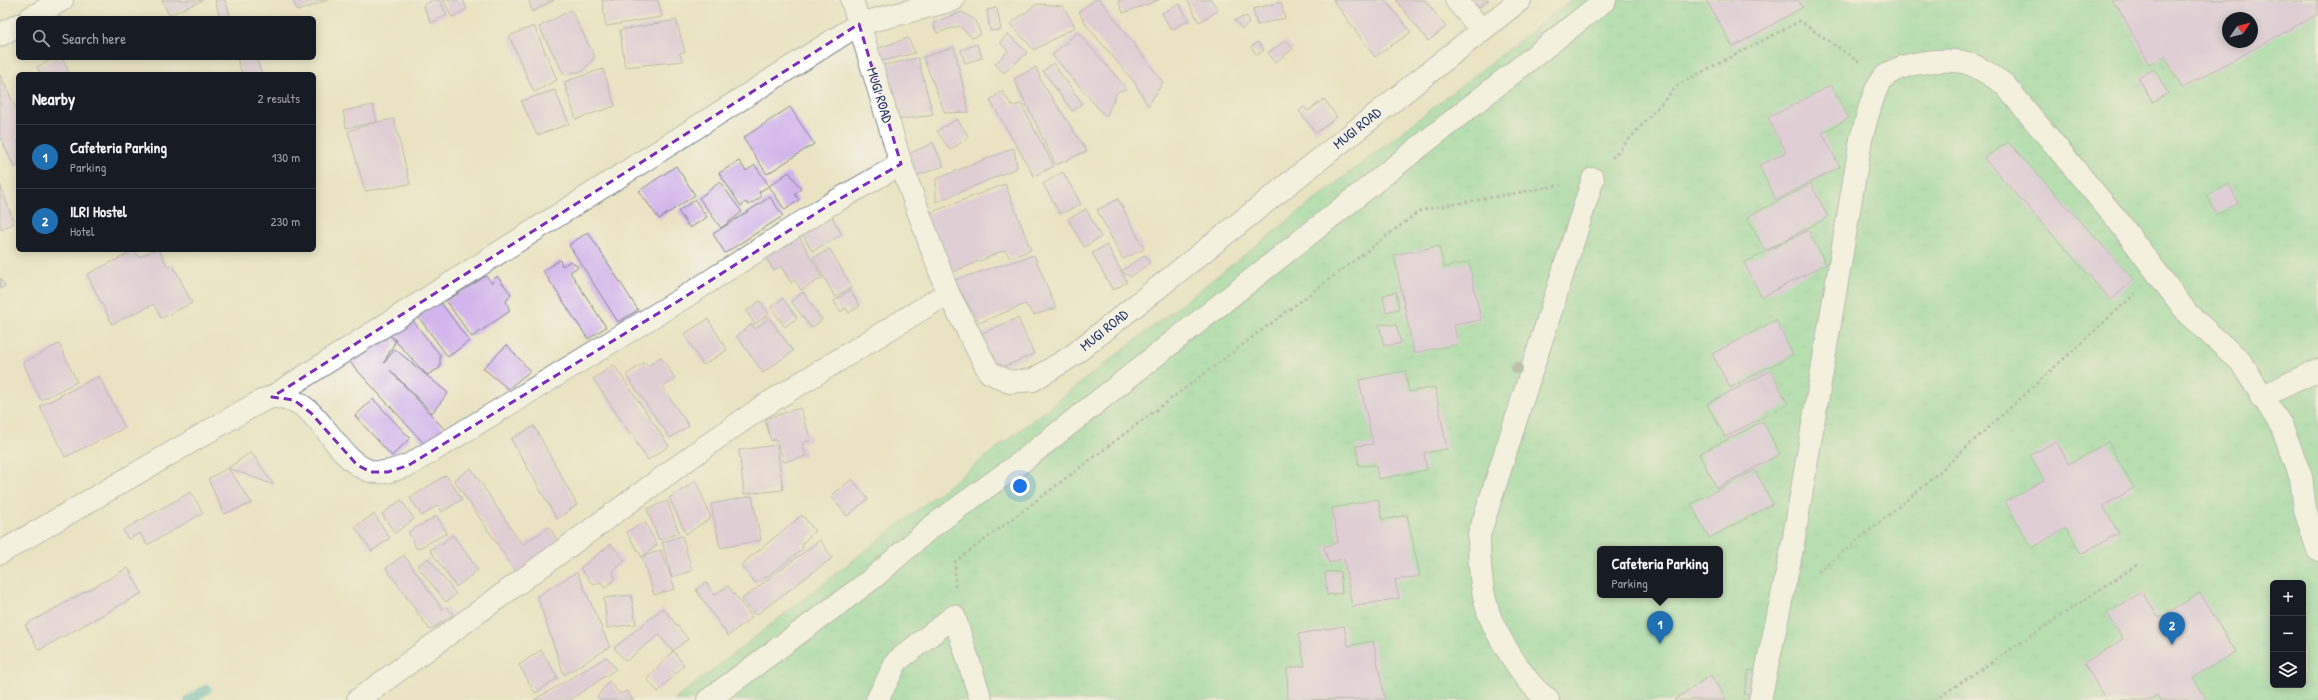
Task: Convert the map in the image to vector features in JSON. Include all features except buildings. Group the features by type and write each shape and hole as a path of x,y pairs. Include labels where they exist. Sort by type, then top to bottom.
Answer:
{"street":[{"path":"34,16 62,0"},
{"name":"MUGI ROAD","path":"852,0 901,164 948,293 989,372 1009,382 1033,380 1072,356 1520,0"},
{"path":"0,553 247,409 272,397 859,24 953,0"},
{"path":"1456,0 1482,30"},
{"path":"708,700 872,579 930,528 1020,463 1605,0"},
{"path":"0,35 16,26"},
{"path":"1760,700 1792,549 1861,139 1869,110 1882,78 1909,64 1937,61 1964,62 1989,74 2004,84 2058,146 2188,314 2240,361 2261,397 2282,428 2300,478 2305,510 2318,550"},
{"path":"272,397 294,400 311,413 357,465 371,472 388,472 409,465 667,308 829,204 901,164"},
{"path":"1548,699 1538,693 1512,657 1487,610 1479,569 1478,535 1593,179"},
{"path":"358,700 712,441 762,407 948,293"},
{"path":"2261,397 2318,370"},
{"path":"877,700 897,661 954,616 981,700"}],"path":[{"path":"954,616 955,562 1421,210 1593,179 1679,84 1800,20 1882,78"},
{"path":"1816,573 1924,486 2157,273"},
{"path":"1935,700 2138,564"}],"highlighted area":[{"path":"859,24 901,164 829,205 680,300 409,465 388,472 371,472 357,465 311,413 294,400 272,397"}],"green space":[{"path":"1571,0 2318,0 2318,700 674,700"}],"waterway":[{"path":"189,700 207,689"}],"place":[{"name":"Cafeteria Parking","path":"1660,644"},
{"name":"ILRI Hostel","path":"2172,645"}]}
